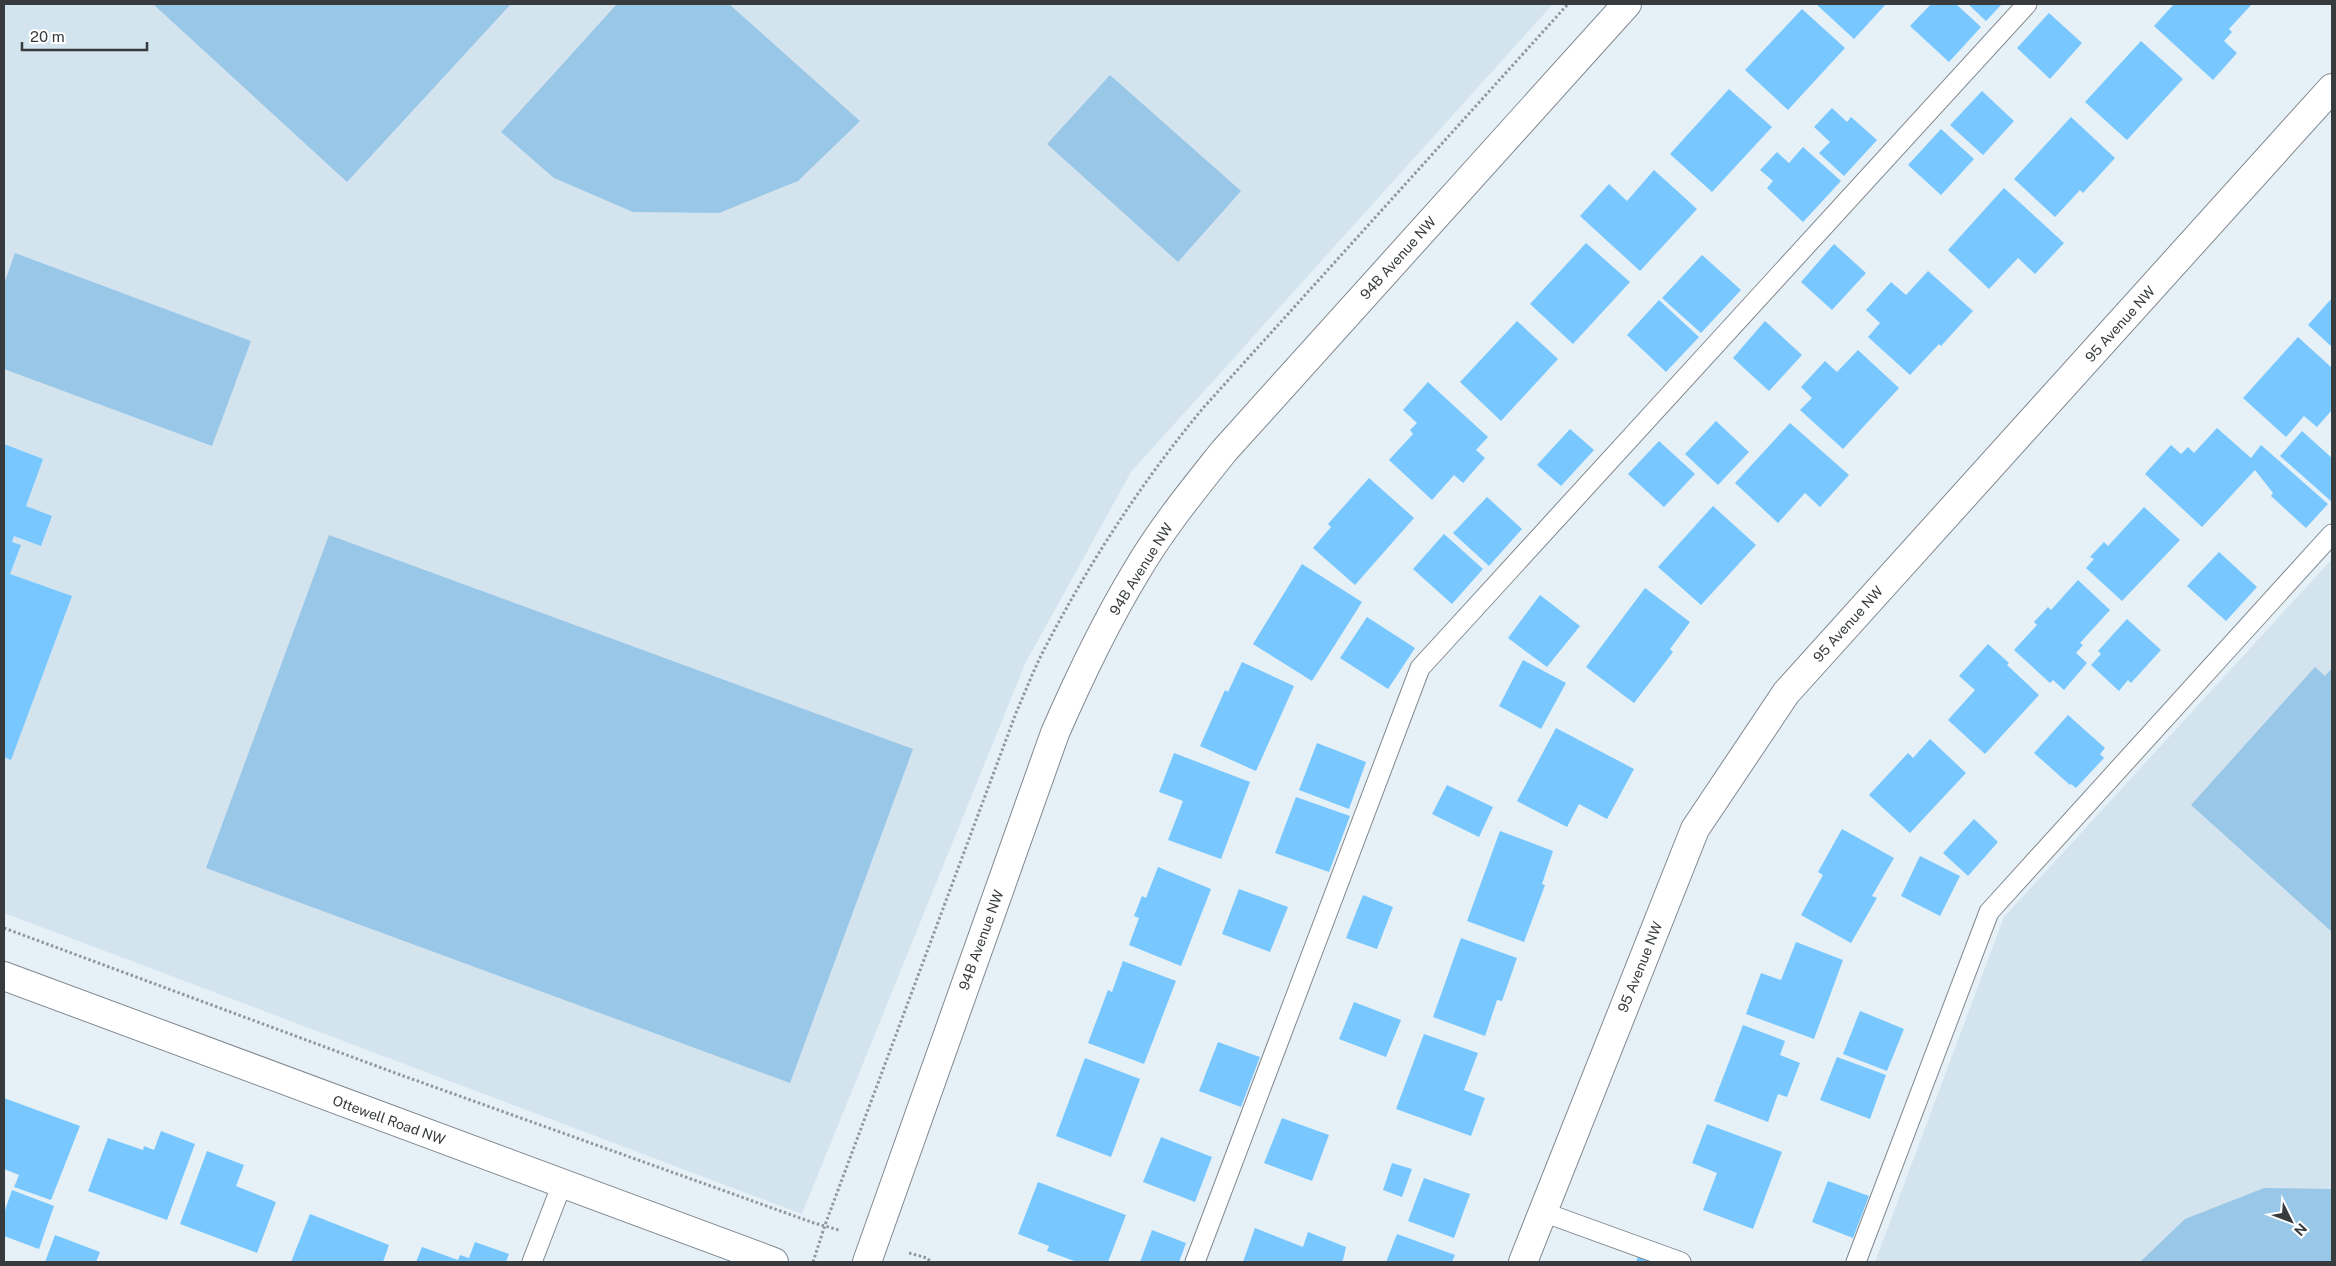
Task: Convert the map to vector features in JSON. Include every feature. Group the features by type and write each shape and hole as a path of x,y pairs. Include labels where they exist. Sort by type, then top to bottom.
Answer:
{"street":[{"name":"94B Avenue NW","path":"867,1262 1055,733 1077,683 1136,571 1177,511 1224,452 1626,4"},
{"name":"95 Avenue NW","path":"1524,1262 1695,829 1786,693 2332,88"},
{"name":"Ottewell Road NW","path":"4,976 774,1262"}],"lane":[{"path":"1195,1262 1420,668 2027,4"},
{"path":"1856,1262 1989,912 2332,534"},
{"path":"532,1262 562,1184"},
{"path":"1543,1212 1680,1262"}],"path":[{"path":"4,928 398,1074 805,1220 825,1225 813,1262"},
{"path":"928,1258 931,1262"}],"shaded area":[{"path":"4,4 1553,4 1131,472 1025,664 802,1214 4,913"},
{"path":"153,4 511,4 347,182"},
{"path":"617,4 729,4 860,121 798,181 719,213 633,212 554,178 501,132"},
{"path":"1110,75 1241,191 1178,262 1047,144"},
{"path":"15,253 251,341 212,446 4,369 4,284"},
{"path":"329,535 913,749 790,1083 206,868"},
{"path":"2332,559 2332,1262 1875,1262 2004,917"},
{"path":"2315,667 2325,676 2332,668 2332,932 2191,805"},
{"path":"2264,1188 2332,1189 2332,1262 2140,1262 2185,1219"}],"building":[{"path":"1816,4 1886,4 1854,39"},
{"path":"1931,4 1956,4 1981,27 1949,62 1910,26"},
{"path":"1968,4 2002,4 1986,21"},
{"path":"2174,4 2252,4 2229,29 2232,32 2224,41 2237,53 2213,80 2154,26"},
{"path":"1802,9 1845,48 1788,110 1745,70"},
{"path":"2049,13 2082,43 2050,79 2017,48"},
{"path":"2141,41 2183,79 2127,140 2085,102"},
{"path":"1729,89 1772,127 1712,192 1670,154"},
{"path":"1982,91 2014,121 1983,155 1950,125"},
{"path":"1832,108 1847,122 1851,117 1877,140 1844,176 1819,153 1830,142 1814,127"},
{"path":"2071,117 2115,158 2083,193 2080,190 2055,217 2014,179"},
{"path":"1941,129 1974,159 1941,195 1908,165"},
{"path":"1803,147 1841,181 1803,222 1767,188 1773,181 1760,170 1777,152 1789,163"},
{"path":"1654,170 1697,209 1640,271 1580,216 1609,184 1627,201"},
{"path":"2004,188 2064,243 2035,274 2018,258 1989,289 1948,250"},
{"path":"1586,243 1630,282 1573,344 1530,304"},
{"path":"1834,244 1866,273 1832,310 1801,282"},
{"path":"1702,255 1741,290 1701,333 1662,298"},
{"path":"1928,271 1973,311 1941,346 1939,344 1910,375 1868,337 1880,323 1866,310 1891,282 1906,295"},
{"path":"2332,298 2332,347 2308,325"},
{"path":"1659,300 1699,337 1666,372 1627,335"},
{"path":"1517,321 1558,359 1501,421 1460,382"},
{"path":"1765,321 1802,355 1769,391 1733,358"},
{"path":"2298,337 2332,368 2332,410 2317,427 2304,416 2286,437 2243,398"},
{"path":"1858,350 1899,388 1843,449 1800,410 1812,398 1801,387 1825,361 1837,372"},
{"path":"1428,382 1488,437 1476,450 1485,458 1463,483 1454,475 1432,500 1389,460 1413,434 1410,430 1417,423 1403,410"},
{"path":"1716,421 1749,452 1718,485 1685,454"},
{"path":"1790,423 1849,475 1820,507 1805,493 1778,523 1735,483"},
{"path":"2217,428 2251,458 2261,445 2328,504 2306,528 2271,496 2273,493 2255,470 2202,527 2145,474 2171,445 2181,454 2188,447 2194,453"},
{"path":"1570,429 1594,450 1561,486 1537,465"},
{"path":"2302,431 2332,458 2332,502 2280,456"},
{"path":"1659,441 1695,474 1664,507 1628,474"},
{"path":"4,444 43,459 26,506 52,516 41,546 14,536 12,542 21,545 10,574 72,596 11,760 4,757"},
{"path":"1369,478 1414,518 1355,585 1313,548 1331,527 1328,524"},
{"path":"1487,497 1522,529 1489,566 1453,533"},
{"path":"1713,506 1756,545 1701,605 1658,567"},
{"path":"2144,507 2180,540 2122,601 2086,568 2094,559 2090,557 2104,542 2108,546"},
{"path":"1444,534 1483,569 1452,604 1413,569"},
{"path":"2219,552 2257,587 2226,621 2187,586"},
{"path":"1302,564 1362,602 1312,681 1253,644"},
{"path":"2078,580 2110,610 2080,643 2083,645 2076,653 2087,663 2064,690 2053,680 2050,683 2014,650 2037,625 2034,622 2048,607 2051,610"},
{"path":"1645,588 1690,622 1670,649 1673,652 1634,703 1586,667"},
{"path":"1540,595 1580,626 1547,667 1508,638"},
{"path":"1367,617 1415,648 1388,689 1340,658"},
{"path":"2127,619 2161,650 2131,683 2128,680 2119,691 2091,665 2101,654 2098,651"},
{"path":"1988,644 2039,695 1985,754 1948,720 1975,690 1959,676"},
{"path":"1523,660 1566,683 1541,729 1499,706"},
{"path":"1242,662 1294,686 1256,771 1200,746 1225,690 1228,692"},
{"path":"2068,715 2105,748 2100,754 2104,758 2076,788 2070,785 2034,753"},
{"path":"1556,728 1634,769 1607,819 1579,804 1567,827 1517,801"},
{"path":"1930,739 1966,773 1910,833 1869,795 1908,753 1913,758"},
{"path":"1317,743 1366,762 1349,809 1299,790"},
{"path":"1174,753 1250,782 1221,859 1168,840 1183,801 1159,792"},
{"path":"1447,785 1493,807 1479,837 1432,814"},
{"path":"1296,797 1350,816 1329,872 1275,853"},
{"path":"1974,819 1998,842 1968,876 1943,853"},
{"path":"1842,829 1894,858 1872,896 1877,898 1851,943 1801,915 1823,875 1818,872"},
{"path":"1500,831 1553,851 1542,884 1545,885 1524,942 1467,921"},
{"path":"1920,856 1960,876 1940,916 1901,896"},
{"path":"1158,867 1211,889 1181,966 1129,945 1139,918 1134,916 1142,896 1146,898"},
{"path":"1239,889 1288,907 1270,952 1222,934"},
{"path":"1363,895 1393,907 1377,949 1346,938"},
{"path":"1461,938 1517,958 1502,1001 1497,1000 1485,1036 1433,1017"},
{"path":"1796,942 1843,960 1814,1039 1746,1014 1761,973 1781,980"},
{"path":"1123,961 1176,981 1144,1064 1088,1043 1108,990 1112,992"},
{"path":"1354,1002 1401,1020 1386,1057 1339,1039"},
{"path":"1860,1011 1904,1029 1887,1071 1843,1054"},
{"path":"1743,1025 1785,1041 1780,1055 1800,1063 1787,1097 1778,1094 1768,1122 1714,1101"},
{"path":"1424,1034 1478,1053 1464,1090 1485,1098 1471,1136 1396,1109"},
{"path":"1218,1042 1260,1057 1241,1107 1199,1091"},
{"path":"1837,1057 1886,1075 1870,1119 1820,1100"},
{"path":"1085,1058 1140,1079 1111,1157 1056,1136"},
{"path":"4,1098 80,1126 51,1200 14,1187 19,1175 4,1169"},
{"path":"1282,1118 1329,1135 1312,1181 1264,1163"},
{"path":"1707,1124 1782,1152 1753,1229 1703,1210 1717,1173 1692,1163"},
{"path":"161,1131 195,1144 167,1220 88,1191 108,1138 143,1150 144,1146 154,1150"},
{"path":"1161,1137 1212,1157 1195,1202 1143,1182"},
{"path":"207,1151 244,1165 236,1186 276,1202 257,1253 180,1224"},
{"path":"1392,1163 1412,1169 1402,1197 1383,1190"},
{"path":"1424,1178 1470,1194 1454,1238 1408,1221"},
{"path":"1828,1181 1869,1196 1853,1238 1812,1222"},
{"path":"1038,1182 1126,1215 1108,1262 1077,1262 1047,1251 1049,1246 1018,1234"},
{"path":"12,1190 54,1206 39,1249 4,1236 4,1213"},
{"path":"310,1214 389,1245 383,1262 291,1262"},
{"path":"1255,1228 1303,1247 1308,1232 1346,1247 1343,1260 1342,1262 1243,1262"},
{"path":"1152,1230 1186,1243 1179,1262 1140,1262"},
{"path":"1397,1234 1455,1255 1452,1262 1386,1262"},
{"path":"55,1235 100,1252 96,1262 45,1262"},
{"path":"475,1242 509,1254 506,1262 416,1262 422,1247 458,1260 460,1255 469,1258"},
{"path":"1640,1250 1672,1262 1636,1262"}]}
